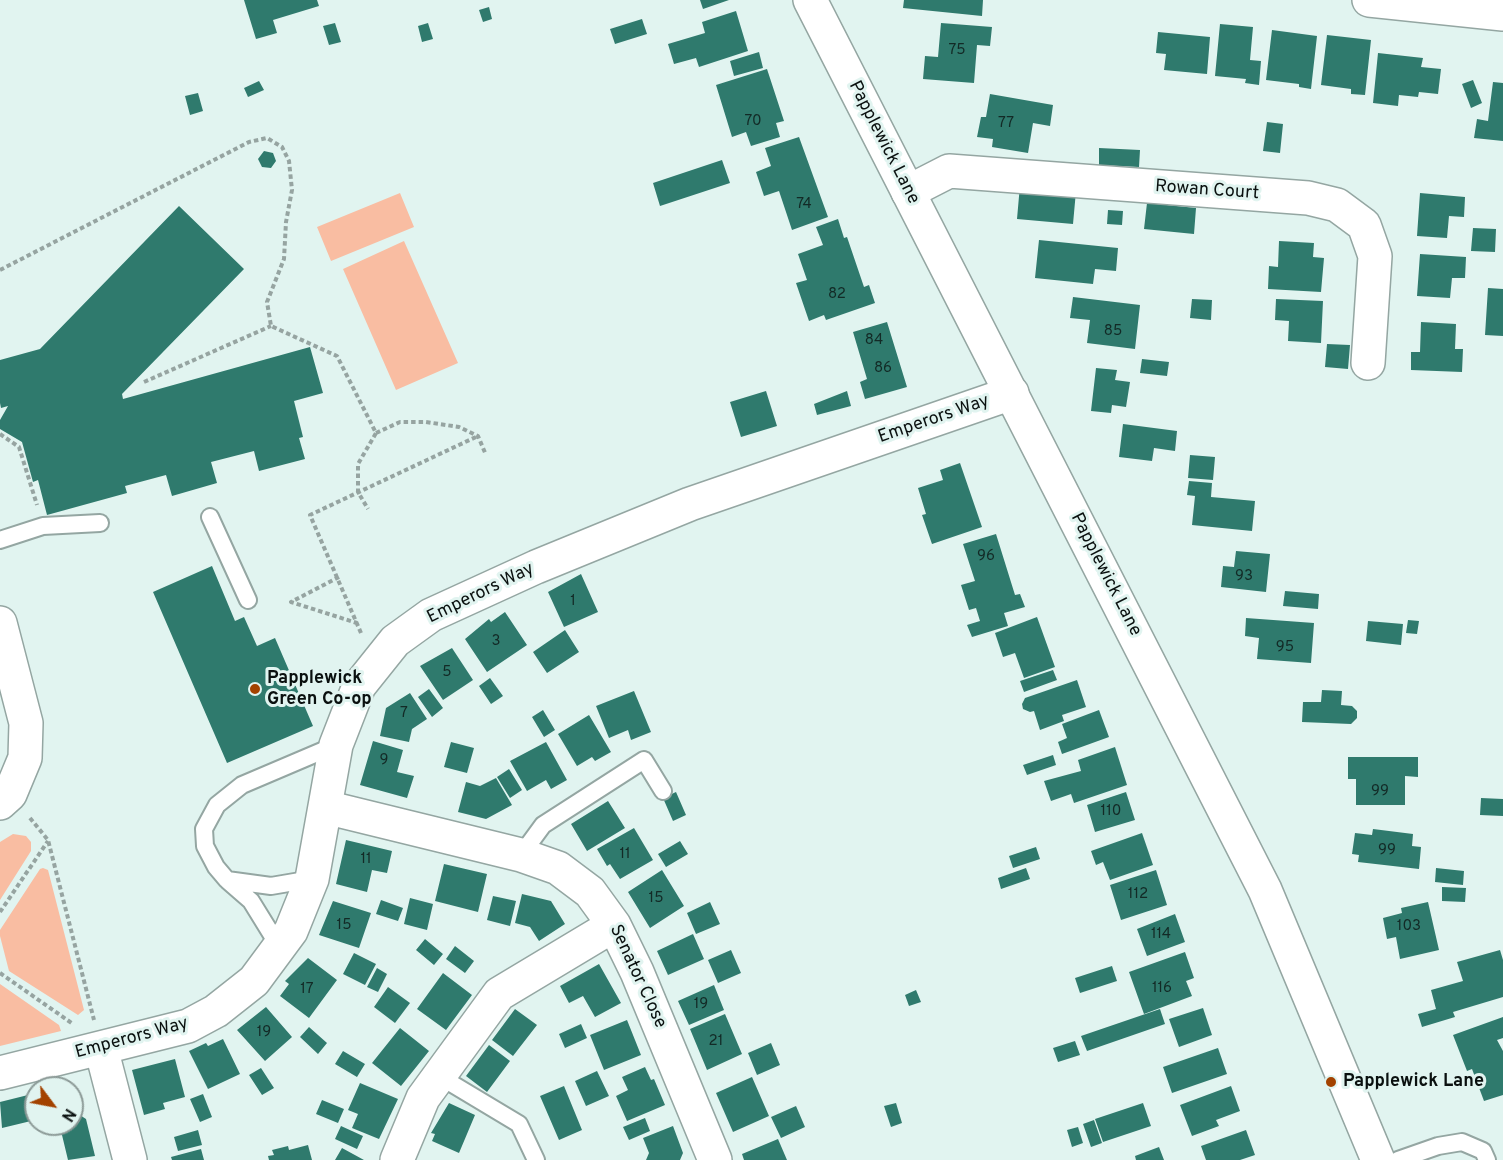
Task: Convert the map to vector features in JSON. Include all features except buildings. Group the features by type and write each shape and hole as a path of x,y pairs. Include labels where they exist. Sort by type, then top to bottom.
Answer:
{"street":[{"name":"Papplewick Lane","path":"810,0 1265,890 1378,1160"},
{"path":"1369,0 1503,14"},
{"name":"Rowan Court","path":"908,192 949,171 1308,198 1337,205 1364,225 1375,256 1368,363"},
{"name":"Emperors Way","path":"0,1073 97,1033 188,1026 216,1011 254,981 291,932 312,879 336,745 359,686 374,664 395,641 431,615 536,567 690,504 1012,393"},
{"path":"0,623 26,723 25,758 5,799"},
{"name":"Senator Close","path":"325,807 521,855 558,868 590,892 614,925 638,972 715,1160"},
{"path":"397,1160 423,1098 499,994 614,925"},
{"path":"97,1033 130,1160"}],"lane":[{"path":"210,517 248,600"},
{"path":"0,540 43,526 99,523"},
{"path":"280,948 251,901 216,867 204,846 204,829 217,805 242,784 336,745"},
{"path":"521,855 543,825 644,760 663,791"},
{"path":"227,880 271,886 312,879"},
{"path":"439,1076 519,1124 536,1160"},
{"path":"1398,1160 1437,1146 1462,1142 1483,1151 1487,1160"}],"path":[{"path":"0,270 249,142 267,138 282,147 290,161 292,190 286,222 284,259 267,302 271,326"},
{"path":"144,382 271,326 337,356 376,433"},
{"path":"368,509 358,492 358,464 376,433 400,422 426,422 459,427 478,436 486,456"},
{"path":"0,434 19,447 43,526"},
{"path":"339,577 291,602 358,625 339,577 310,515 478,436"},
{"path":"5,799 48,840 97,1033"},
{"path":"0,912 48,840"},
{"path":"0,973 74,1024 97,1033"}],"shaded area":[{"path":"400,193 414,227 331,261 317,227"},
{"path":"404,241 458,363 396,390 343,269"},
{"path":"13,834 26,836 31,842 31,851 0,900 0,842"},
{"path":"40,869 48,870 84,1010 78,1015 9,971 0,936 0,930"},
{"path":"0,984 59,1025 61,1031 0,1046"}],"place":[{"name":"Papplewick Green Co-op","path":"255,689"},
{"name":"Papplewick Lane","path":"1331,1082"}]}
